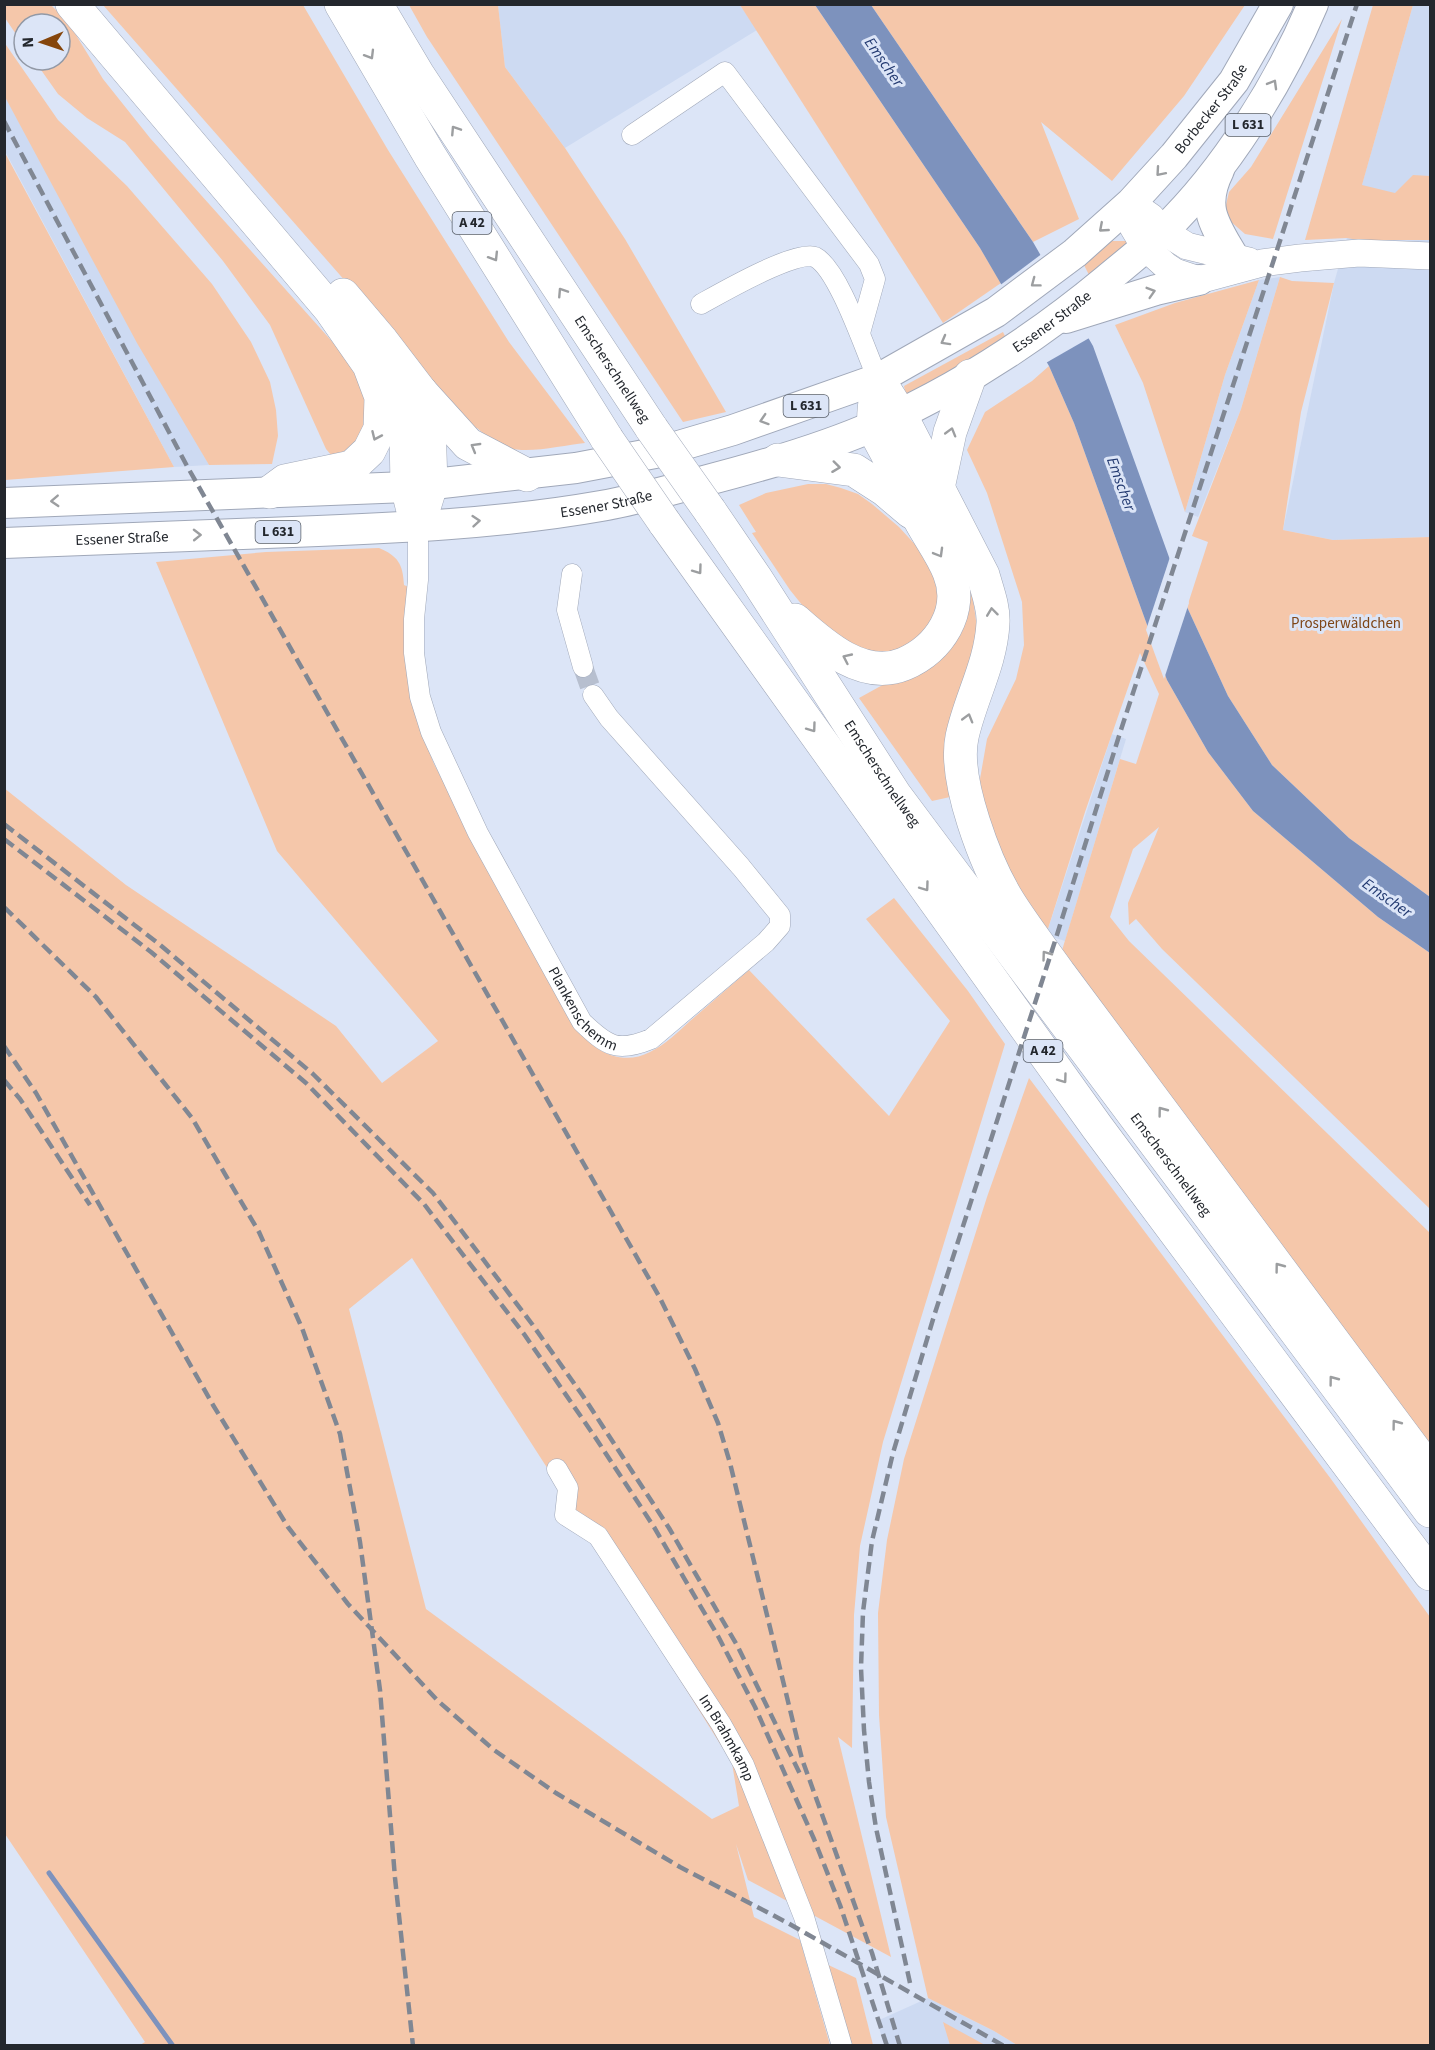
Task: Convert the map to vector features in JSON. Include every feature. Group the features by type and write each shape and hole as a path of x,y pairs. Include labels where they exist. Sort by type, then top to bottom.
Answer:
{"highway":[{"path":"72,4 330,309 369,365 381,397 380,429 369,451 352,468 285,481 270,492"},
{"path":"93,4 382,341 421,392 468,444 527,475"},
{"name":"A 42","path":"341,4 430,156 607,439 664,522 1097,1127 1431,1574"},
{"name":"Emscherschnellweg","path":"376,4 417,73 652,429 755,577 895,795 1431,1511"},
{"path":"330,309 362,339 386,370 402,411 419,486"},
{"path":"938,488 950,432 970,376"},
{"path":"755,577 795,620 826,648 857,663 874,667 901,665 931,647 943,633 951,618 954,602 950,572 919,518 887,420 878,379"},
{"path":"418,526 419,486 429,422 421,392"},
{"path":"887,420 938,488 983,574 990,599 993,621 984,670 961,740 961,768 965,795 991,868 1008,901 1431,1471"},
{"path":"778,460 854,470 885,490 919,518"}],"main road":[{"name":"Borbecker Straße","path":"1131,203 1174,156 1234,81 1278,4"},
{"name":"L 631","path":"1154,239 1225,158 1255,114 1286,62 1313,4"},
{"path":"1225,158 1209,195 1210,208 1217,229 1248,261"},
{"path":"1131,203 1133,226 1154,239 1248,261"},
{"name":"L 631","path":"4,504 419,486 527,475 655,453 780,415 878,379 996,312 1075,253 1131,203"},
{"path":"1154,239 1166,266 1198,280"},
{"name":"Essener Straße","path":"4,543 418,526 543,515 605,506 778,460 887,420 970,376 1015,349 1054,321 1100,298 1154,239"},
{"path":"1100,298 1156,290 1198,280 1248,261 1359,253 1431,256"}],"street":[{"path":"632,135 725,72 869,264 875,279 860,333"},
{"path":"701,304 739,283 800,256 814,256 824,265 844,297 878,379"},
{"name":"Plankenschemm","path":"418,526 414,653 420,697 431,732 478,833 582,1022 601,1040 613,1046 634,1046 651,1039 766,942 780,926 780,915 741,867 609,718 593,694"},
{"path":"572,574 567,610 583,667"},
{"name":"Im Brahmkamp","path":"558,1469 568,1488 565,1515 598,1536 714,1714 744,1765 804,1917 842,2046"}],"shaded area":[{"path":"498,5 740,5 757,30 565,148 505,67"},
{"path":"1413,5 1430,5 1430,537 1333,540 1283,530 1334,283"},
{"path":"4,93 209,465 174,467 5,151"},
{"path":"1280,277 1241,409 1198,517 1185,512 1225,375 1259,280"},
{"path":"1112,734 1126,739 1065,941 1046,935"},
{"path":"928,1998 1017,2045 884,2045 877,2021"}],"green space":[{"path":"4,5 51,5 58,12 12,12 12,28 5,18"},
{"path":"103,5 303,5 388,150 509,342 585,443 536,450 517,450 496,442 477,428 471,435 454,405"},
{"path":"409,5 498,5 505,67 565,148 625,239 726,412 683,422 427,37"},
{"path":"740,5 815,5 980,248 1001,283 943,323"},
{"path":"871,5 1245,5 1184,96 1112,181 1041,122 1079,219 1033,242"},
{"path":"1373,5 1413,5 1362,185 1395,193 1413,175 1430,176 1430,240 1347,238 1305,240"},
{"path":"1342,19 1273,239 1245,234 1229,220 1225,209 1229,192 1251,167"},
{"path":"72,29 103,79 150,138 337,347 359,379 371,410 362,434 355,444 332,456 326,449 270,325 223,261 125,142 87,118 58,94 42,72 72,72"},
{"path":"4,42 12,54 12,72 25,72 58,120 127,186 212,284 251,342 270,382 276,410 278,436 272,464 209,465 137,343 5,97"},
{"path":"4,151 174,467 5,480"},
{"path":"1127,241 1129,244 1090,277 1084,265 1107,242"},
{"name":"Prosperwäldchen","path":"1280,277 1292,281 1334,283 1301,412 1283,530 1333,540 1430,537 1430,897 1349,838 1272,765 1228,696 1187,607 1208,542 1192,536 1241,409"},
{"path":"1259,280 1225,375 1185,512 1143,383 1115,325 1175,303"},
{"path":"1003,332 1007,340 906,396 904,386"},
{"path":"1049,366 1074,423 1167,680 1208,752 1253,811 1378,917 1430,953 1430,1209 1162,949 1136,919 1129,925 1128,903 1159,827 1133,849 1110,917 1129,941 1430,1233 1430,1458 1060,957 1120,759 1136,764 1159,694 1140,653 1085,812 1046,935 1006,880 977,796 987,739 1016,679 1024,645 1022,602 987,493 967,450 985,412 1032,381"},
{"path":"808,484 826,484 858,494 899,527 931,562 939,601 928,632 899,651 863,652 815,621 790,590 752,533 756,532 739,505 766,493"},
{"path":"379,548 391,554 401,566 404,585 411,588 410,688 417,720 434,764 576,1026 590,1043 599,1049 618,1057 629,1058 656,1049 749,970 889,1116 950,1021 866,919 894,898 968,991 1005,1044 883,1442 860,1546 854,1615 852,1748 838,1737 891,1957 748,1880 736,1844 754,1917 800,1940 830,2045 140,2045 145,2042 5,1834 4,788 126,885 336,1026 382,1083 438,1041 277,851 156,562 266,552","holes":["412,1258 553,1477 732,1763 739,1806 712,1819 426,1609 349,1309"]},
{"path":"967,581 973,599 978,635 950,797 932,801 859,698 908,671"},
{"path":"1029,1078 1331,1479 1430,1617 1430,2045 1017,2045 928,1998 886,1817 879,1715 878,1613 887,1540 904,1459 987,1197"},
{"path":"822,1962 856,1978 873,2045 848,2045"},
{"path":"943,2022 985,2045 950,2045"}],"water":[{"name":"Emscher","path":"815,5 871,5 1033,242 1093,346 1187,607 1228,696 1272,765 1349,838 1430,897 1430,953 1378,917 1253,811 1208,752 1167,680 1074,423 1049,366 980,248"}],"pier":[{"path":"1043,253 1091,337 1044,364 999,286"},
{"path":"1171,554 1189,603 1164,679 1146,630"}],"waterway":[{"path":"49,1873 173,2046"}],"tunnel":[{"path":"583,667 593,695"}],"railway":[{"path":"910,1983 876,1828 864,1730 861,1668 863,1612 872,1541 893,1453 934,1316 1119,736 1357,4"},
{"path":"4,121 187,466 660,1298 695,1369 718,1423 730,1463 802,1759 872,1953 900,2046"},
{"path":"4,824 159,944 313,1074 433,1193 583,1396 669,1528 738,1647 801,1776"},
{"path":"4,839 151,952 306,1083 424,1204 524,1334 654,1527 718,1636 755,1707 814,1839 840,1905 887,2046"},
{"path":"4,907 96,997 192,1118 259,1232 302,1328 340,1434 360,1542 380,1690 395,1878 413,2046"},
{"path":"4,1046 36,1093 213,1405 288,1527 348,1604 438,1701 494,1750 556,1793 680,1867 786,1922 1004,2046"},
{"path":"4,1080 20,1099 90,1205"}]}
